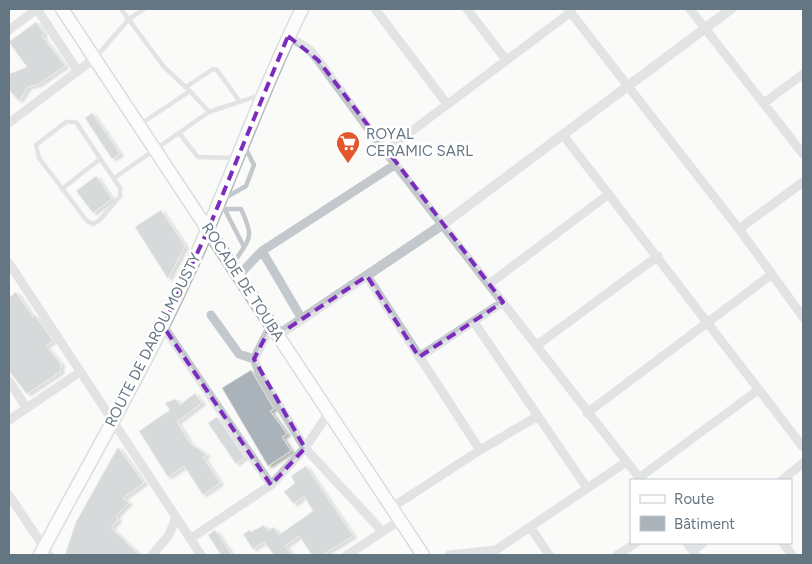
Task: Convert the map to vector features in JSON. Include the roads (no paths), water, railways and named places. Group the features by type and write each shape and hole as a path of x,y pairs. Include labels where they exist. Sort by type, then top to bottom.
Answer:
{"main road":[{"name":"ROCADE DE TOUBA","path":"62,9 275,330 390,508 423,555"},
{"name":"ROUTE DE DAROU MOUSTY","path":"44,553 163,326 220,206 242,142 288,36 302,9"}],"street":[{"path":"9,30 37,9 77,70"},
{"path":"375,9 447,104"},
{"path":"467,9 506,60"},
{"path":"690,9 803,154"},
{"path":"254,359 275,330 302,319 442,225 731,9"},
{"path":"385,151 570,10 739,229 803,317"},
{"path":"288,36 313,55 442,225 640,479 758,390"},
{"path":"9,123 95,58"},
{"path":"764,103 803,74"},
{"path":"563,135 658,256 803,447"},
{"path":"235,271 262,251 396,164"},
{"path":"739,229 803,182"},
{"path":"489,284 609,194"},
{"path":"262,251 302,319"},
{"path":"537,345 658,256"},
{"path":"9,263 201,555"},
{"path":"587,413 772,274"},
{"path":"366,276 480,450"},
{"path":"419,357 503,302"},
{"path":"211,315 238,354 254,359"},
{"path":"474,322 587,488"},
{"path":"163,326 271,485"},
{"path":"254,359 259,372 305,448 382,530"},
{"path":"9,420 80,372"},
{"path":"9,381 26,407"},
{"path":"190,539 271,485 305,448 328,414"},
{"path":"390,508 480,450 538,416"},
{"path":"449,555 496,550 626,462"},
{"path":"783,479 803,463"},
{"path":"9,496 44,553"},
{"path":"152,555 169,535 176,517"},
{"path":"347,555 382,530 399,521"},
{"path":"531,528 548,555"},
{"path":"623,554 635,544"},
{"path":"784,544 792,555"}],"lane":[{"path":"121,9 164,68 188,89 209,112"},
{"path":"95,58 128,20 144,9"},
{"path":"139,125 213,69 217,70 240,102"},
{"path":"114,178 209,112 262,94"},
{"path":"66,122 76,122 100,159 120,188 120,196 100,220 93,224 87,221 39,158 36,145 66,122"},
{"path":"179,133 198,157 236,158"},
{"path":"220,206 246,186 254,165 242,142"},
{"path":"62,188 100,159"},
{"path":"220,206 244,247"},
{"path":"220,206 240,209 250,229 251,236 244,247 235,271"}],"place":[{"name":"ROYAL CERAMIC SARL","path":"348,164"}]}
